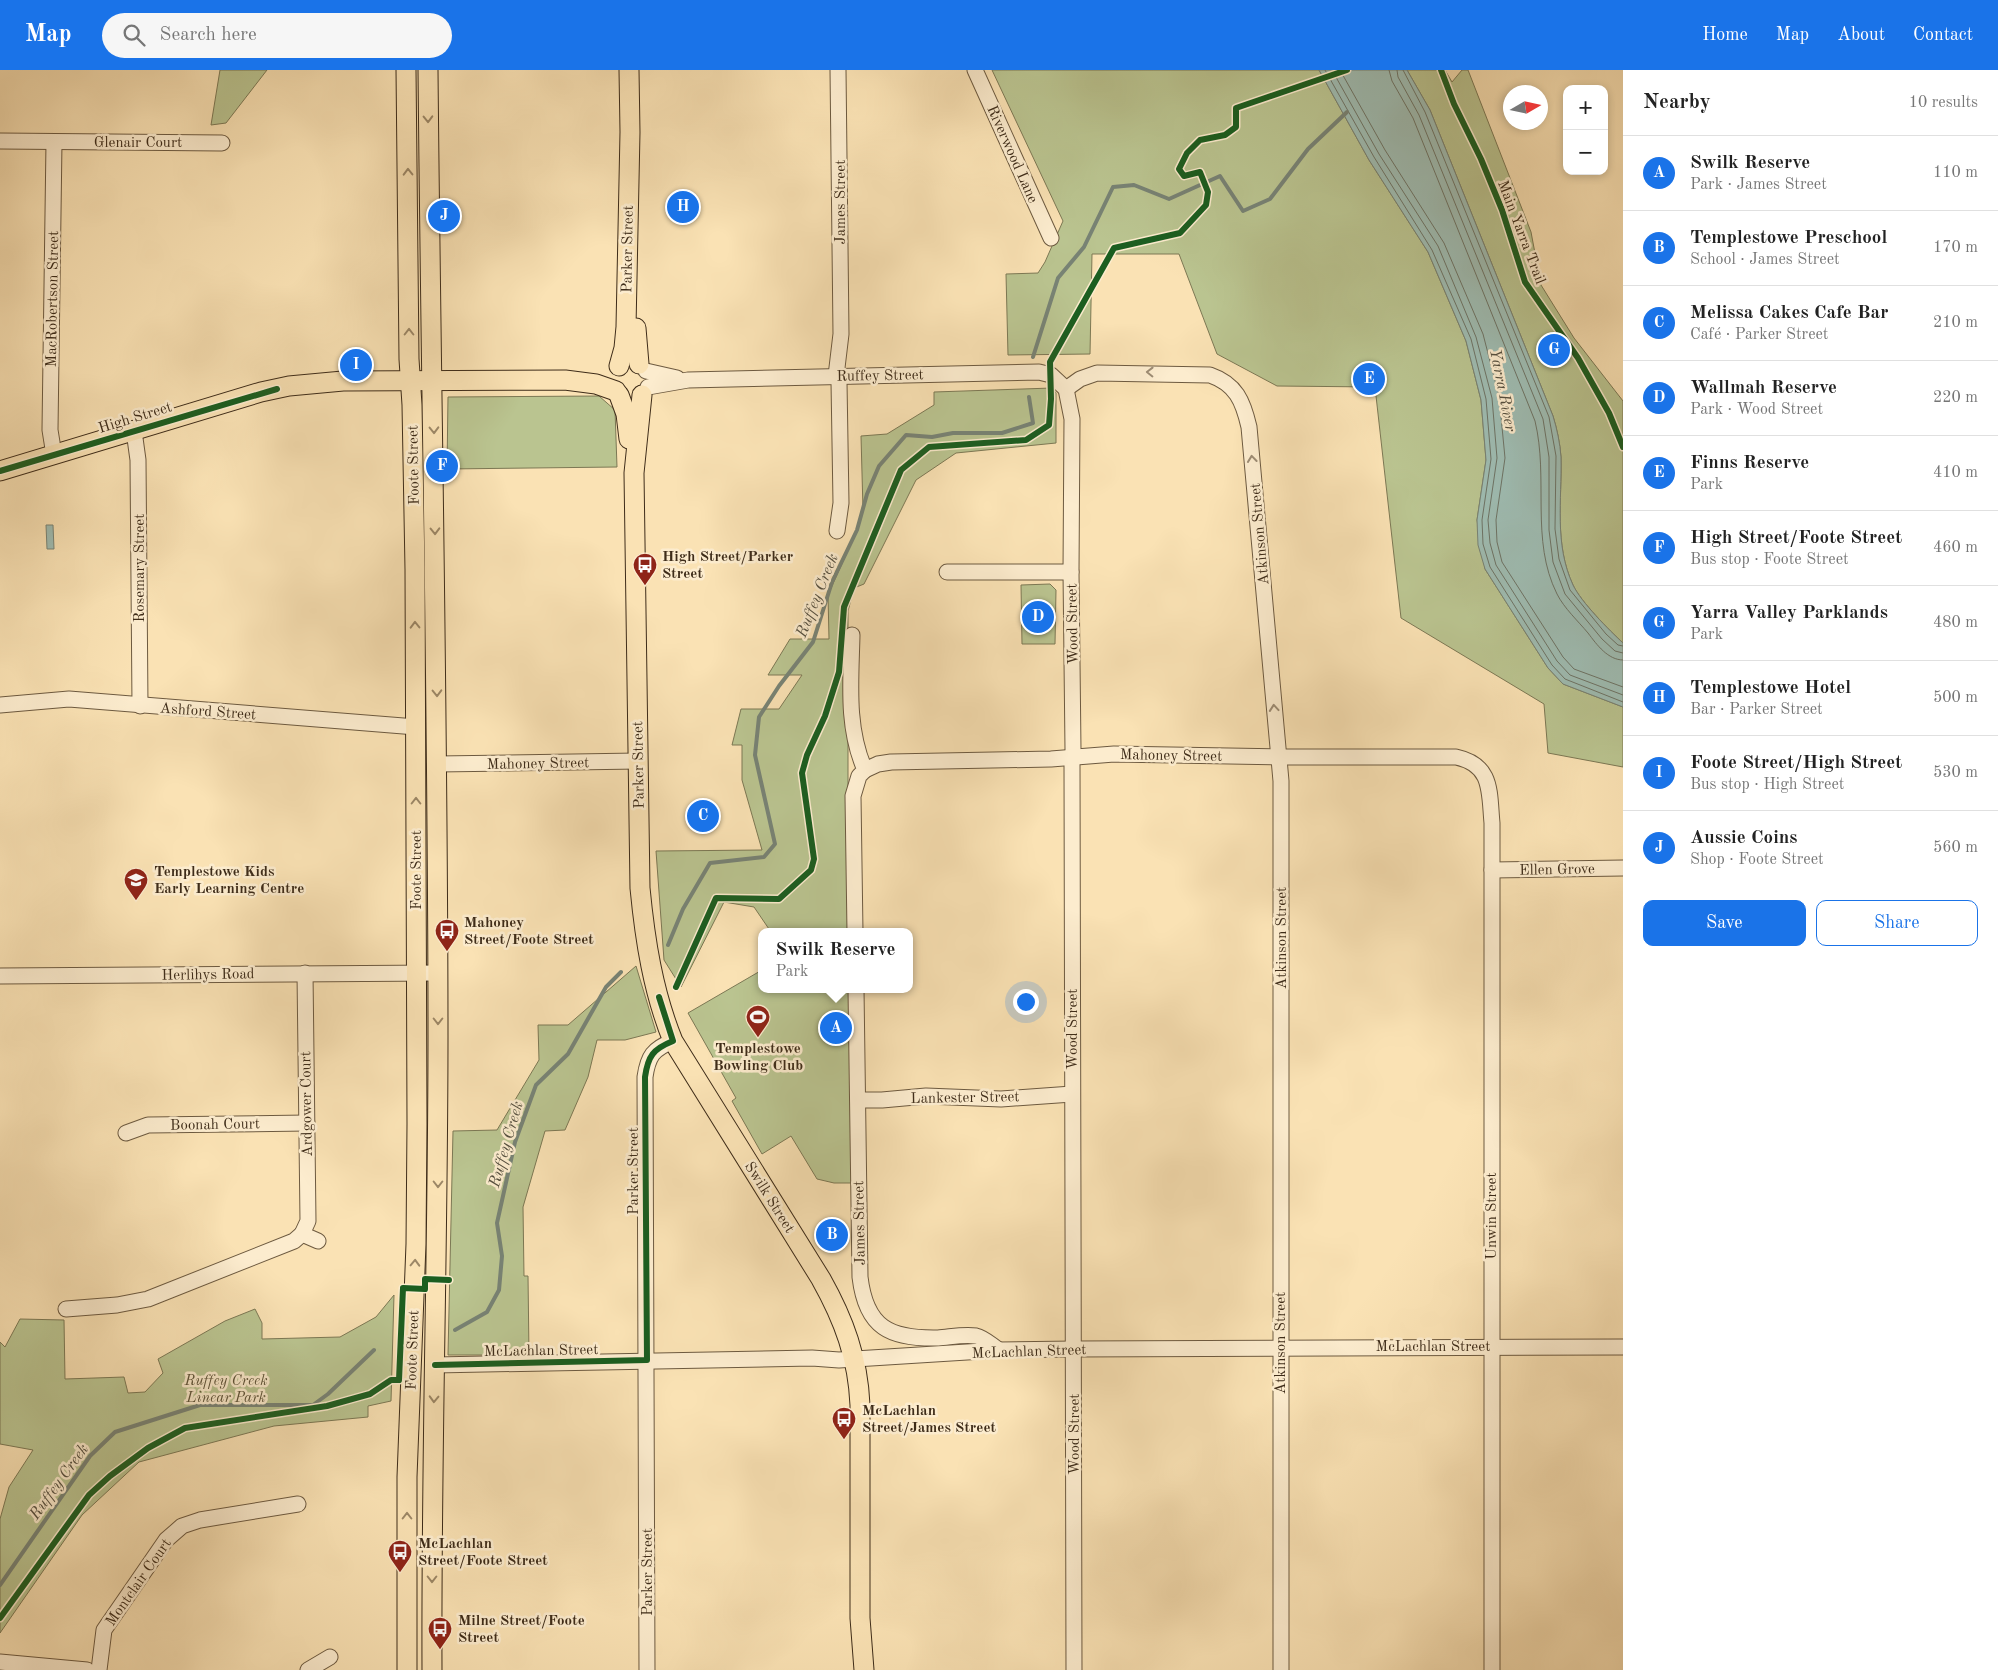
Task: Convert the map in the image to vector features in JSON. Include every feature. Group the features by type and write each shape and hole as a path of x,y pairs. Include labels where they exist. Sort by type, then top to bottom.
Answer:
{"main road":[{"name":"Foote Street","path":"406,70 416,726 417,972 416,1244 407,1476 407,1670"},
{"name":"Foote Street","path":"428,70 438,973 432,1670"},
{"name":"Parker Street","path":"618,368 626,327 630,132 629,70"},
{"name":"Parker Street","path":"630,132 638,215 636,331 644,379 634,472 640,888 645,937 661,1006 673,1041"},
{"path":"628,362 644,379 631,399 618,393 613,383 618,368 628,362"},
{"name":"High Street","path":"565,380 618,368"},
{"name":"High Street","path":"0,471 261,392 289,386 343,381 565,380 596,384 618,393"},
{"name":"Parker Street","path":"618,393 626,414 629,449 634,472"},
{"name":"Swilk Street","path":"673,1041 821,1279 842,1319 855,1358"},
{"path":"855,1358 860,1405 860,1618 857,1670"},
{"path":"411,1364 435,1365"},
{"path":"860,1618 864,1670"}],"street":[{"name":"James Street","path":"837,531 841,503 838,70"},
{"name":"Riverwood Lane","path":"975,70 1051,238"},
{"name":"Glenair Court","path":"0,141 222,143"},
{"name":"MacRobertson Street","path":"54,142 50,430 54,455"},
{"name":"Ruffey Street","path":"644,379 688,380 1039,372 1051,375 1066,389"},
{"name":"Atkinson Street","path":"1066,389 1080,379 1097,373 1196,373 1223,379 1233,387 1241,398 1248,427 1281,781 1281,1670"},
{"name":"Wood Street","path":"1066,389 1071,404 1073,440 1071,572 1074,1670"},
{"name":"Rosemary Street","path":"134,431 138,460 140,706"},
{"path":"947,572 1071,572"},
{"path":"852,635 851,720 856,751 865,770 859,776 854,796 855,928"},
{"name":"Ashford Street","path":"0,704 69,699 416,726"},
{"name":"Mahoney Street","path":"865,770 878,764 891,762 1051,759 1114,754 1278,757 1456,757 1477,765"},
{"name":"Mahoney Street","path":"437,764 638,762"},
{"name":"Unwin Street","path":"1477,765 1484,773 1489,793 1492,870 1492,1670"},
{"name":"Ellen Grove","path":"1492,870 1623,868"},
{"name":"Ardgower Court","path":"302,1234 308,1221 305,973"},
{"name":"Herlihys Road","path":"0,976 438,973"},
{"name":"James Street","path":"856,993 860,1277 863,1297 869,1312 878,1324 891,1333 932,1338 976,1336 999,1350"},
{"name":"Parker Street","path":"647,1670 645,1077 648,1062 658,1048 673,1041"},
{"name":"Lankester Street","path":"858,1100 926,1096 1000,1099 1072,1094"},
{"name":"Boonah Court","path":"126,1133 148,1125 307,1123"},
{"path":"66,1309 133,1303 162,1295 294,1241 302,1234 318,1241"},
{"name":"McLachlan Street","path":"435,1365 647,1360 812,1358 839,1360 999,1350 1280,1347 1623,1347"},
{"name":"Montclair Court","path":"99,1670 104,1630 166,1540 176,1531 182,1526 200,1520 298,1504"},
{"path":"308,1670 330,1657"},
{"path":"0,1662 35,1668 87,1670"}],"green space":[{"path":"220,70 267,70 226,123 211,125"},
{"path":"992,70 1319,70 1369,160 1428,252 1466,341 1481,400 1486,460 1477,520 1485,569 1548,668 1563,684 1623,707 1623,767 1548,753 1544,704 1401,618 1375,387 1277,386 1217,354 1179,254 1092,254 1090,354 1008,355 1006,274 1038,273 1045,262 1063,221"},
{"path":"1407,70 1445,70 1452,82 1462,70 1468,70 1531,232 1541,285 1574,338 1623,401 1623,643 1582,599 1573,585 1563,554 1561,538 1561,452 1553,416 1430,110"},
{"path":"1052,388 1056,393 1056,443 956,453 916,480 864,584 854,588 848,611 848,928 768,928 754,907 724,902 681,987 664,960 656,851 762,850 742,780 742,745 732,745 741,709 779,709 802,675 768,675 790,639 829,639 828,595 857,530 863,510 861,436 887,434 934,405 934,392"},
{"path":"599,396 615,410 617,467 447,469 448,397"},
{"path":"1050,584 1056,590 1055,644 1022,644 1021,585"},
{"path":"636,966 656,1032 625,1040 597,1040 588,1077 565,1130 545,1131 523,1207 524,1276 528,1276 529,1355 448,1355 453,1131 497,1130 539,1060 538,1025 568,1025"},
{"path":"758,972 758,993 849,993 852,1183 834,1183 817,1179 791,1136 762,1154 732,1101 736,1098 688,1013"},
{"name":"Ruffey Creek Linear Park","path":"394,1295 391,1401 368,1406 368,1417 274,1426 139,1462 82,1515 0,1633 0,1519 9,1487 33,1450 0,1444 0,1342 5,1347 20,1319 64,1320 65,1379 124,1377 128,1393 145,1392 163,1373 158,1359 225,1321 255,1309 262,1323 262,1339 340,1337 376,1317"}],"water":[{"name":"Yarra River","path":"1319,70 1407,70 1430,110 1553,416 1561,457 1560,522 1563,554 1577,592 1596,616 1623,643 1623,707 1563,684 1548,668 1485,569 1478,545 1477,520 1486,460 1481,400 1466,341 1428,252 1369,160"},
{"path":"46,525 53,525 54,549 47,549"}],"waterway":[{"name":"Ruffey Creek","path":"1033,357 1058,278 1084,247 1113,187 1134,185 1169,199 1220,176 1243,211 1270,199 1308,149 1347,112"},
{"name":"Ruffey Creek","path":"668,945 683,909 710,863 764,857 775,844 755,755 759,717 779,686 813,642 832,582 857,530 867,494 879,466 906,435 932,437 953,433 1002,433 1033,423 1029,397"},
{"name":"Ruffey Creek","path":"455,1330 487,1312 499,1290 502,1256 497,1223 515,1142 536,1085 568,1054 606,987 621,972"},
{"name":"Ruffey Creek","path":"0,1585 90,1456 115,1432 200,1405 313,1405 328,1394 374,1350"}],"cycle path":[{"path":"676,987 716,898 779,899 811,870 814,859 802,773 807,755 825,716 839,672 844,607 901,470 929,447 1026,440 1049,425 1051,399 1050,362 1114,248 1180,233 1206,205 1208,192 1200,172 1184,176 1179,169 1187,153 1200,140 1225,135 1236,127 1236,108 1347,70"},
{"name":"Main Yarra Trail","path":"1441,70 1454,104 1481,159 1502,210 1525,282 1578,358 1609,413 1623,447"},
{"path":"0,471 277,389"},
{"path":"435,1365 647,1360 645,1077 650,1058 656,1050 673,1041 659,997"},
{"path":"0,1618 89,1495 110,1476 148,1448 185,1428 327,1406 370,1394 391,1380 399,1380 403,1288 425,1289 425,1279 449,1280"}],"place":[{"name":"Templestowe Hotel","path":"683,207"},
{"name":"Aussie Coins","path":"444,216"},
{"name":"Yarra Valley Parklands","path":"1554,350"},
{"name":"Foote Street/High Street","path":"356,365"},
{"name":"Finns Reserve","path":"1369,379"},
{"name":"High Street/Foote Street","path":"442,466"},
{"name":"High Street/Parker Street","path":"645,586"},
{"name":"Wallmah Reserve","path":"1038,617"},
{"name":"Melissa Cakes Cafe Bar","path":"703,816"},
{"name":"Templestowe Kids Early Learning Centre","path":"136,901"},
{"name":"Mahoney Street/Foote Street","path":"447,952"},
{"name":"Swilk Reserve","path":"836,1028"},
{"name":"Templestowe Bowling Club","path":"758,1038"},
{"name":"Templestowe Preschool","path":"832,1235"},
{"name":"McLachlan Street/James Street","path":"844,1440"},
{"name":"McLachlan Street/Foote Street","path":"400,1573"},
{"name":"Milne Street/Foote Street","path":"440,1650"}]}
